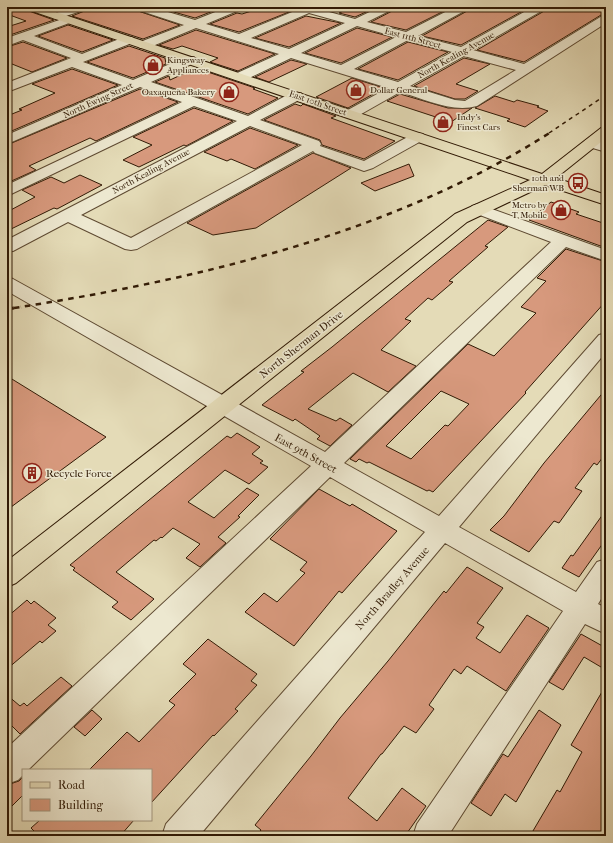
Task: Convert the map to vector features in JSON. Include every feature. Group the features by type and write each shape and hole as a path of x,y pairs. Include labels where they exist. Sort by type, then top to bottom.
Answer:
{"main road":[{"name":"East 10th Street","path":"30,7 606,200"},
{"name":"North Sherman Drive","path":"7,576 461,218 546,179 606,131"}],"street":[{"path":"7,42 63,18 83,7"},
{"path":"144,45 238,7"},
{"path":"240,77 389,7"},
{"path":"342,70 464,7"},
{"name":"North Kealing Avenue","path":"351,114 541,7"},
{"path":"150,8 290,54 454,104 465,105 472,103 527,70 549,53 606,18"},
{"path":"240,38 307,8"},
{"name":"East 11th Street","path":"307,8 527,70"},
{"path":"22,36 77,60 137,83 194,101 314,144 131,245 68,215"},
{"path":"7,88 128,40"},
{"name":"North Ewing Street","path":"7,140 190,60"},
{"name":"North Kealing Avenue","path":"7,247 296,96"},
{"path":"7,191 194,101"},
{"path":"320,150 364,166 418,137"},
{"path":"591,143 606,148"},
{"path":"478,209 606,256"},
{"path":"7,769 563,240"},
{"name":"East 9th Street","path":"7,283 606,622"},
{"name":"North Bradley Avenue","path":"178,836 606,340"},
{"path":"429,836 606,569"}],"building":[{"path":"7,7 22,7 26,10 54,20 7,36 7,27 26,21 7,14"},
{"path":"90,7 132,7 135,10 180,25 143,39 72,16 87,10"},
{"path":"156,7 216,7 221,8 195,18"},
{"path":"264,7 273,7 289,12 239,32 210,24 237,13 242,14"},
{"path":"353,7 377,7 355,17 339,13"},
{"path":"396,7 452,7 406,30 371,22 394,10"},
{"path":"472,7 530,7 461,45 422,36"},
{"path":"548,7 606,7 606,14 601,15 524,62 477,50 546,10"},
{"path":"306,16 341,23 289,47 255,38"},
{"path":"68,25 113,40 82,52 38,36"},
{"path":"357,28 392,37 341,63 305,53"},
{"path":"196,30 275,54 238,71 210,62 218,58 182,46 173,49 159,45"},
{"path":"23,42 67,58 32,72 7,62 7,47"},
{"path":"408,42 448,52 398,80 358,69"},
{"path":"129,46 165,58 166,64 133,78 87,62"},
{"path":"464,58 490,64 456,84 478,91 465,99 455,99 414,86"},
{"path":"291,60 307,64 269,82 255,77"},
{"path":"196,68 255,88 253,89 278,98 248,114 155,82 169,76 170,80"},
{"path":"72,69 118,85 7,133 7,116 55,93 32,84"},
{"name":"Dollar General","path":"352,78 384,88 348,108 316,97"},
{"path":"140,89 178,102 96,141 90,138 29,166 36,170 7,183 7,145"},
{"path":"400,94 448,108 472,108 451,122 387,101"},
{"path":"495,96 514,102 517,100 539,106 537,107 548,111 525,127 507,121 510,119 475,108"},
{"path":"295,104 301,106 303,104 336,116 331,118 395,141 364,159 322,145 320,140 264,120"},
{"path":"194,108 233,121 186,146 184,145 139,167 123,160 152,145 133,137"},
{"path":"250,128 298,145 255,169 231,159 227,161 204,152"},
{"path":"313,153 351,168 256,228 213,235 187,223"},
{"path":"409,164 414,176 375,191 361,183"},
{"path":"80,175 102,185 57,209 54,208 7,231 7,212 35,197 22,190 51,177 64,183"},
{"path":"551,202 579,212 576,214 606,224 606,248 529,220"},
{"path":"488,220 508,227 485,246 488,247 449,281 453,282 432,300 428,298 405,319 411,321 381,350 416,366 388,392 353,373 308,409 336,421 340,418 352,425 330,446 317,439 320,436 295,419 293,421 262,405 304,372 301,371"},
{"path":"566,249 606,262 606,301 525,392 526,393 433,492 429,490 427,491 369,462 367,463 359,459 356,462 350,459 468,344 494,356 536,313 521,307 546,281 537,278","holes":["441,391 469,404 448,426 445,425 411,459 386,446"]},
{"name":"Recycle Force","path":"7,376 106,437 7,510"},
{"path":"606,389 606,453 597,465 594,463 575,488 582,491 559,523 554,521 529,552 490,530 504,516 544,463"},
{"path":"237,433 260,447 252,454 263,461 260,463 268,467 249,484 225,470 188,502 214,518 247,488 259,495 238,516 240,517 218,537 226,543 200,567 186,558 200,544 173,528 162,538 161,537 156,541 154,540 116,572 154,599 131,620 112,607 118,602 73,570 75,568 70,565 227,436 231,438"},
{"path":"319,489 350,506 352,504 397,531 342,593 339,591 294,646 245,612 264,593 277,602 305,573 300,570 307,562 270,539"},
{"path":"606,510 606,539 579,577 562,568 571,555 573,556"},
{"path":"467,567 503,588 477,623 484,627 476,638 500,653 527,615 549,628 506,691 467,666 461,674 454,669 429,705 434,709 416,733 404,726 348,798 377,821 402,788 426,806 405,836 256,836 261,830 255,825 444,591 446,593"},
{"path":"27,600 31,604 34,601 56,618 48,625 56,631 42,643 40,641 7,669 7,617"},
{"path":"581,634 606,648 606,670 584,657 563,690 549,682"},
{"path":"208,639 257,674 251,681 257,685 235,709 238,711 214,736 213,735 152,802 152,769 90,769 127,732 139,742 175,705 169,701 196,674 183,664"},
{"path":"61,677 72,686 20,734 7,721 7,695 20,706 24,703 27,706"},
{"path":"606,685 606,836 530,836 557,790 560,792 582,752 571,745"},
{"path":"92,710 102,719 85,736 74,727"},
{"path":"539,710 561,725 516,802 505,794 491,816 471,803 503,754 508,757"},
{"path":"22,778 22,796 7,811 7,785 19,781"},
{"path":"39,821 133,821 120,836 39,836 31,828"}],"railway":[{"path":"549,133 606,95"},
{"path":"14,308 154,283 292,247 360,225 426,198 490,168 551,132"},
{"path":"14,308 21,307"},
{"path":"7,309 14,308"}],"place":[{"name":"Kingsway Appliances","path":"153,65"},
{"name":"Dollar General","path":"356,90"},
{"name":"Oaxaqueña Bakery","path":"229,92"},
{"name":"Indy's Finest Cars","path":"443,122"},
{"name":"10th and Sherman WB","path":"578,183"},
{"name":"Metro by T-Mobile","path":"561,210"},
{"name":"Recycle Force","path":"32,473"}]}
